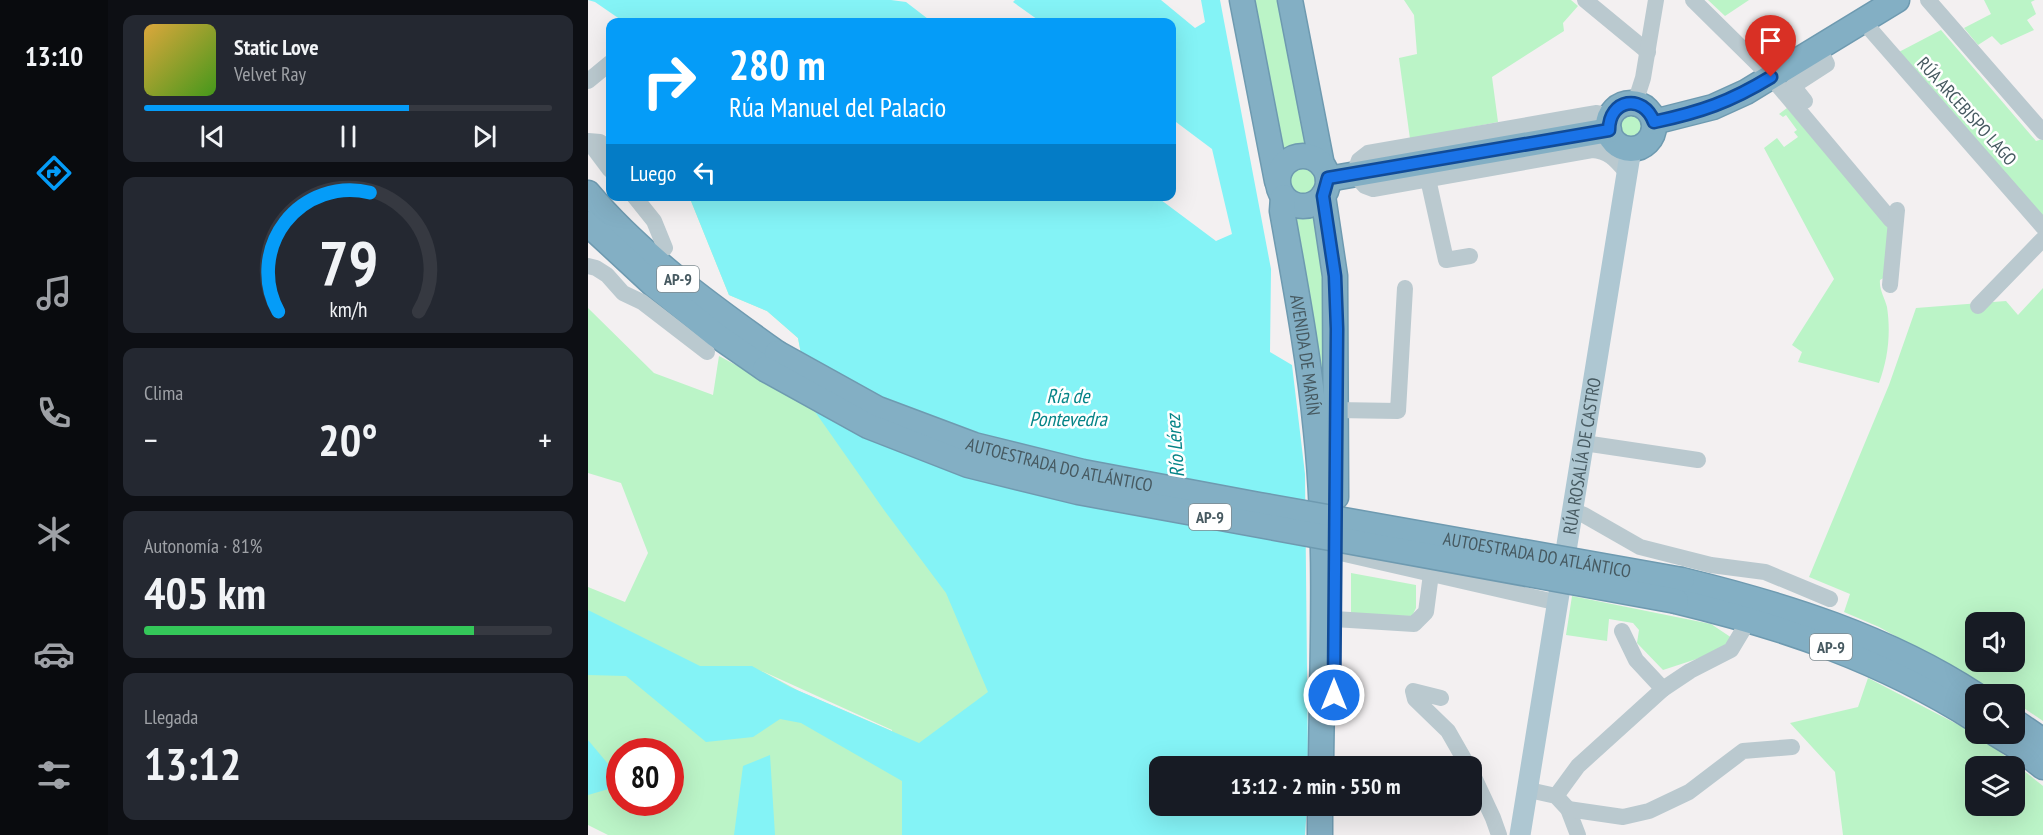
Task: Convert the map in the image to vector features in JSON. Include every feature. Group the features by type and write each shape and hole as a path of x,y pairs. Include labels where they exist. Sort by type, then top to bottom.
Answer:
{"highway":[{"name":"AVENIDA DE MARÍN","path":"1242,0 1280,189 1316,431 1322,506 1321,756"},
{"name":"AVENIDA DE MARÍN","path":"1290,0 1324,180 1335,276 1334,756"},
{"path":"1654,122 1713,107 1746,92 1897,0"},
{"path":"1324,180 1561,146 1610,123 1621,106 1635,104 1647,110 1654,122 1654,129 1649,141 1631,149 1619,146 1611,136 1610,123"},
{"path":"1295,157 1310,157 1324,180 1318,202 1303,207 1288,203 1280,189 1283,166 1295,157"},
{"name":"AUTOESTRADA DO ATLÁNTICO","path":"588,193 668,272 771,361"},
{"name":"AUTOESTRADA DO ATLÁNTICO","path":"588,224 655,286 716,335 878,409 974,445 1083,472 1259,505 1679,591 1748,596 1827,622 1909,658 1965,688"},
{"name":"AUTOESTRADA DO ATLÁNTICO","path":"1679,591 1744,617 1816,640 1897,675 1965,713"},
{"path":"2025,729 2043,741"},
{"path":"2012,744 2043,767"},
{"path":"1320,816 1320,835"},
{"path":"1333,835 1334,816"}],"main road":[{"name":"RÚA ROSALÍA DE CASTRO","path":"1520,835 1631,149"}],"street":[{"path":"1585,0 1648,52"},
{"path":"1635,104 1643,78 1656,0"},
{"path":"1694,0 1771,77 1891,220"},
{"path":"1928,0 2043,132"},
{"name":"RÚA ARCEBISPO LAGO","path":"1863,21 2043,227"},
{"path":"1819,49 1827,64 1793,86 1897,210 1890,285"},
{"path":"588,81 606,66"},
{"path":"1610,123 1598,113 1368,153 1359,160 1354,174 1365,186 1373,189 1428,179 1561,146 1604,151 1614,157 1628,173"},
{"path":"1826,127 1833,151"},
{"path":"589,141 600,142 606,146"},
{"path":"589,141 606,164"},
{"path":"1428,179 1446,260 1470,256"},
{"path":"638,201 654,221 665,248"},
{"path":"1978,306 2043,239"},
{"path":"588,266 607,275 623,293 642,302 707,352"},
{"path":"1336,410 1398,411 1405,288"},
{"path":"1584,443 1698,460"},
{"path":"1574,511 1640,547 1711,565 1765,572 1830,599"},
{"path":"1335,552 1559,603"},
{"path":"1334,619 1414,624 1426,612 1431,574"},
{"path":"1558,793 1578,766 1663,689 1690,671 1731,650 1743,630"},
{"path":"1622,631 1636,660 1663,689"},
{"path":"1441,698 1413,691 1415,699 1448,731 1462,756"},
{"path":"1529,790 1558,793 1638,724"},
{"path":"1568,809 1623,817 1649,811 1689,792 1743,752 1792,747"},
{"path":"1558,793 1579,834"},
{"path":"1482,794 1499,835"}],"green space":[{"path":"1252,0 1279,0 1310,149 1291,149 1280,154"},
{"path":"1404,0 1571,0 1578,6 1563,23 1564,31 1492,77 1498,122 1410,139 1399,58 1417,54 1414,15"},
{"path":"1708,0 1749,0 1725,16"},
{"path":"1984,0 2035,0 2031,2 2036,14 2027,20 2034,30 2001,45 1992,36 1978,45 1964,28 1991,14"},
{"path":"1941,30 2036,141 2043,139 2043,219 1897,53"},
{"path":"1787,108 1892,230 1887,276 1880,280 1887,307 1889,336 1885,365 1879,383 1798,362 1802,352 1792,345 1834,279 1764,148 1777,138 1784,147 1798,137 1794,132 1797,130 1786,115 1783,117 1779,114"},
{"path":"1631,114 1636,115 1642,121 1642,131 1636,137 1631,138 1626,137 1620,131 1619,126 1620,121 1626,115"},
{"path":"1302,168 1312,171 1315,181 1312,191 1302,194 1292,191 1289,181 1292,171"},
{"path":"691,201 863,201 1076,835 608,835 588,825 588,587 625,602 648,553 621,483 588,473 588,308 654,373 713,395 719,356 811,405 798,338 767,311 729,295","holes":["762,671 892,730 799,691"]},
{"path":"1287,212 1303,216 1319,212 1328,318 1329,492"},
{"path":"2043,288 2043,721 2025,709 2025,684 1982,684 1879,627 1844,612 1850,594 1809,577 1889,385 1916,308 2006,301 2018,315"},
{"path":"1351,573 1416,585 1416,608 1412,616 1351,615"},
{"path":"1572,596 1711,624 1732,638 1721,651 1663,670 1637,643 1639,630 1633,623 1609,619 1607,641 1566,635"},
{"path":"1868,678 1965,728 1965,744 1990,744 2005,756 1965,756 1965,816 2025,816 2025,772 2043,786 2043,835 1843,835 1835,772 1790,723 1858,707"}],"water":[{"path":"588,0 891,0 906,2 927,18 618,18 595,2"},
{"name":"Ría de Pontevedra","path":"1015,0 1161,0 1195,28 1205,22 1201,0 1220,0 1271,269 1270,352 1292,365 1305,474 1308,756 1149,756 1149,816 1306,816 1305,835 902,835 902,781 801,723 780,719 753,737 706,742 626,676 588,675 588,610 700,666 752,666 790,687 919,743 988,692 946,593 811,406 798,338 767,311 729,295 691,201 1162,201 1216,241 1232,234 1212,149 1176,122 1176,18 1035,18 1013,2"},
{"path":"588,740 606,761 606,790 588,795"},
{"path":"770,755 775,835 734,835 743,766"}],"route":[{"path":"1334,695 1337,329 1335,276 1323,196 1328,185 1328,178 1609,130 1611,116 1615,110 1628,104 1642,105 1652,115 1654,122 1679,117 1713,107 1746,92 1771,77"}],"water label":[{"name":"Río Lérez","path":"1175,446"}]}
